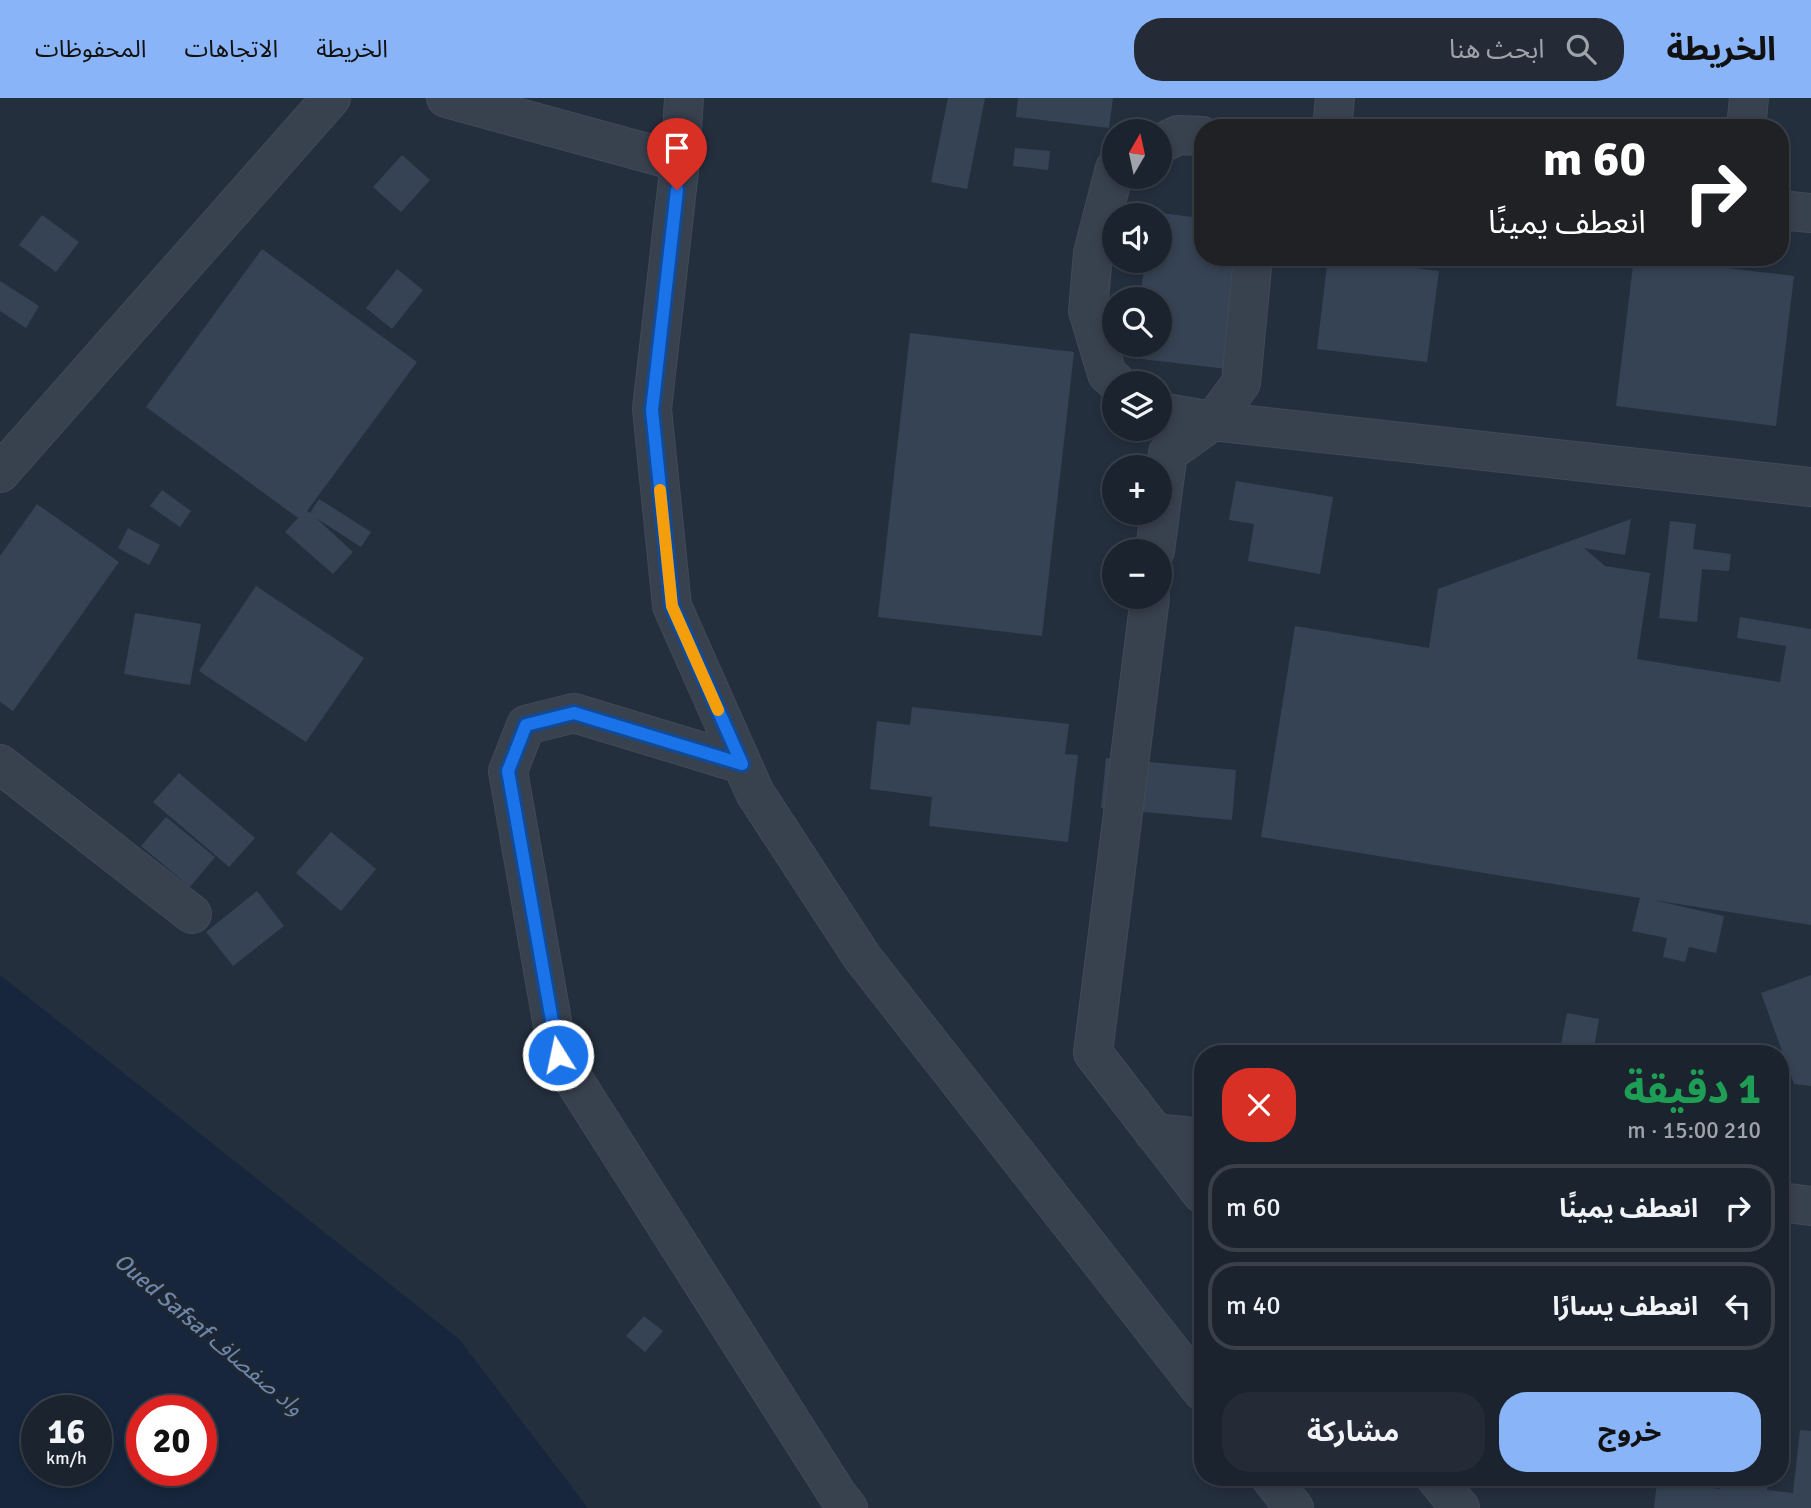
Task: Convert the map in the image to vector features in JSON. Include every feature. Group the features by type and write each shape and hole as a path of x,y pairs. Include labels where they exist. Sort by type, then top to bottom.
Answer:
{"lane":[{"path":"0,473 331,98"},
{"path":"446,98 680,162"},
{"path":"684,98 680,162 652,410 672,606 755,793 862,957 1194,1381"},
{"path":"1333,119 1335,98"},
{"path":"1747,119 1749,98"},
{"path":"1172,138 1178,135 1194,136"},
{"path":"1106,371 1088,311 1093,253 1110,189"},
{"path":"1789,211 1811,213"},
{"path":"1168,455 1213,421 1241,383 1252,266"},
{"path":"1172,414 1213,421 1811,487"},
{"path":"1148,609 1093,1053 1194,1184"},
{"path":"742,764 574,713 526,725 508,771 558,1055 848,1508"},
{"path":"0,764 192,914"},
{"path":"1154,1133 1194,1137"},
{"path":"1789,1203 1811,1206"},
{"path":"1277,1486 1294,1508"},
{"path":"1442,1486 1460,1508"}],"water":[{"name":"Oued Safsaf واد صفصاف","path":"0,975 459,1339 588,1508 0,1508"}],"building":[{"path":"948,98 985,98 967,189 931,182"},
{"path":"1018,98 1113,98 1110,119 1102,119 1102,127 1016,117"},
{"path":"1015,148 1050,151 1048,170 1013,166"},
{"path":"402,155 430,180 401,212 373,187"},
{"path":"1172,214 1194,217 1194,266 1239,266 1227,369 1133,358 1172,357 1172,287 1142,287 1143,273 1172,273"},
{"path":"42,215 79,242 56,272 19,245"},
{"path":"262,249 417,362 307,511 310,513 319,499 371,532 361,547 316,518 353,552 333,574 285,532 298,518 146,407"},
{"path":"1327,266 1399,266 1439,271 1427,362 1317,349"},
{"path":"1633,266 1710,266 1794,276 1776,426 1616,406"},
{"path":"397,269 423,290 392,329 366,308"},
{"path":"0,281 39,306 26,328 0,311"},
{"path":"910,333 1074,352 1042,636 878,617"},
{"path":"1236,481 1333,497 1320,574 1248,561 1254,524 1229,520"},
{"path":"162,490 191,511 180,527 150,506"},
{"path":"37,504 119,562 13,711 0,702 0,556"},
{"path":"1631,519 1625,555 1584,548 1605,566 1650,573 1637,659 1780,682 1786,646 1737,638 1740,617 1811,629 1811,925 1653,900 1724,916 1716,953 1689,947 1685,962 1663,957 1667,938 1632,931 1640,898 1261,837 1295,626 1429,648 1438,589"},
{"path":"1670,521 1696,524 1693,549 1731,554 1729,571 1702,569 1697,622 1659,618"},
{"path":"128,528 160,545 149,565 118,548"},
{"path":"256,586 364,658 306,742 199,671"},
{"path":"135,613 201,624 190,685 124,674"},
{"path":"912,707 1069,724 1065,754 1078,755 1068,842 929,826 932,797 870,789 877,721 910,725"},
{"path":"1106,758 1236,770 1232,820 1101,808"},
{"path":"179,773 255,838 229,867 153,802"},
{"path":"166,817 215,857 190,887 141,846"},
{"path":"331,832 376,869 341,911 296,873"},
{"path":"257,891 284,926 233,966 206,932"},
{"path":"1811,975 1811,1086 1794,1084 1789,1070 1789,1045 1780,1045 1761,993"},
{"path":"1567,1013 1599,1019 1595,1045 1561,1045"},
{"path":"644,1316 663,1331 645,1352 626,1336"},
{"path":"1800,1430 1811,1431 1811,1508 1654,1508 1657,1486 1720,1489 1720,1486 1768,1486 1767,1490 1793,1493"}],"slow traffic":[{"path":"660,490 672,606 718,710"}],"route":[{"path":"558,1055 508,771 526,725 574,713 742,764 672,606 652,410 677,190"}]}
